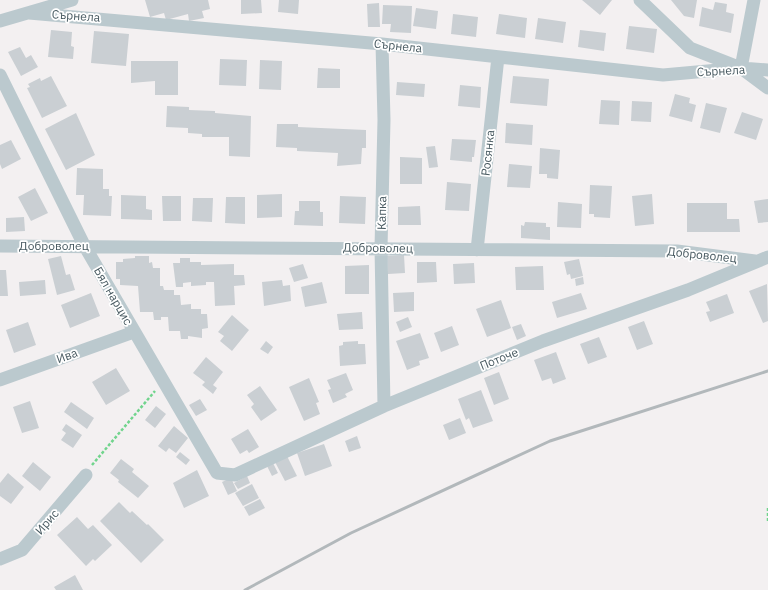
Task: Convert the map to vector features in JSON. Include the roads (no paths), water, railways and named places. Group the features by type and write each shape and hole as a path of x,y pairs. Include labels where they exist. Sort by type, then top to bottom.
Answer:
{"street":[{"path":"0,21 72,0"},
{"path":"640,0 690,48 741,68 768,88"},
{"path":"741,68 754,0"},
{"name":"Сърнела","path":"28,13 382,44 663,75 741,68 768,70"},
{"name":"Капка","path":"382,44 384,120 381,248 384,406"},
{"name":"Росянка","path":"477,250 498,57"},
{"name":"Бял нарцис","path":"0,75 84,245 134,332 217,473 235,475"},
{"name":"Доброволец","path":"0,246 84,245 676,251 755,261"},
{"name":"Поточе","path":"235,475 384,406 543,341 688,290 755,261 768,257"},
{"name":"Ива","path":"0,380 134,332"},
{"name":"Ирис","path":"0,559 22,550 86,475"}],"railway":[{"path":"245,590 351,533 550,441 768,371"}]}
